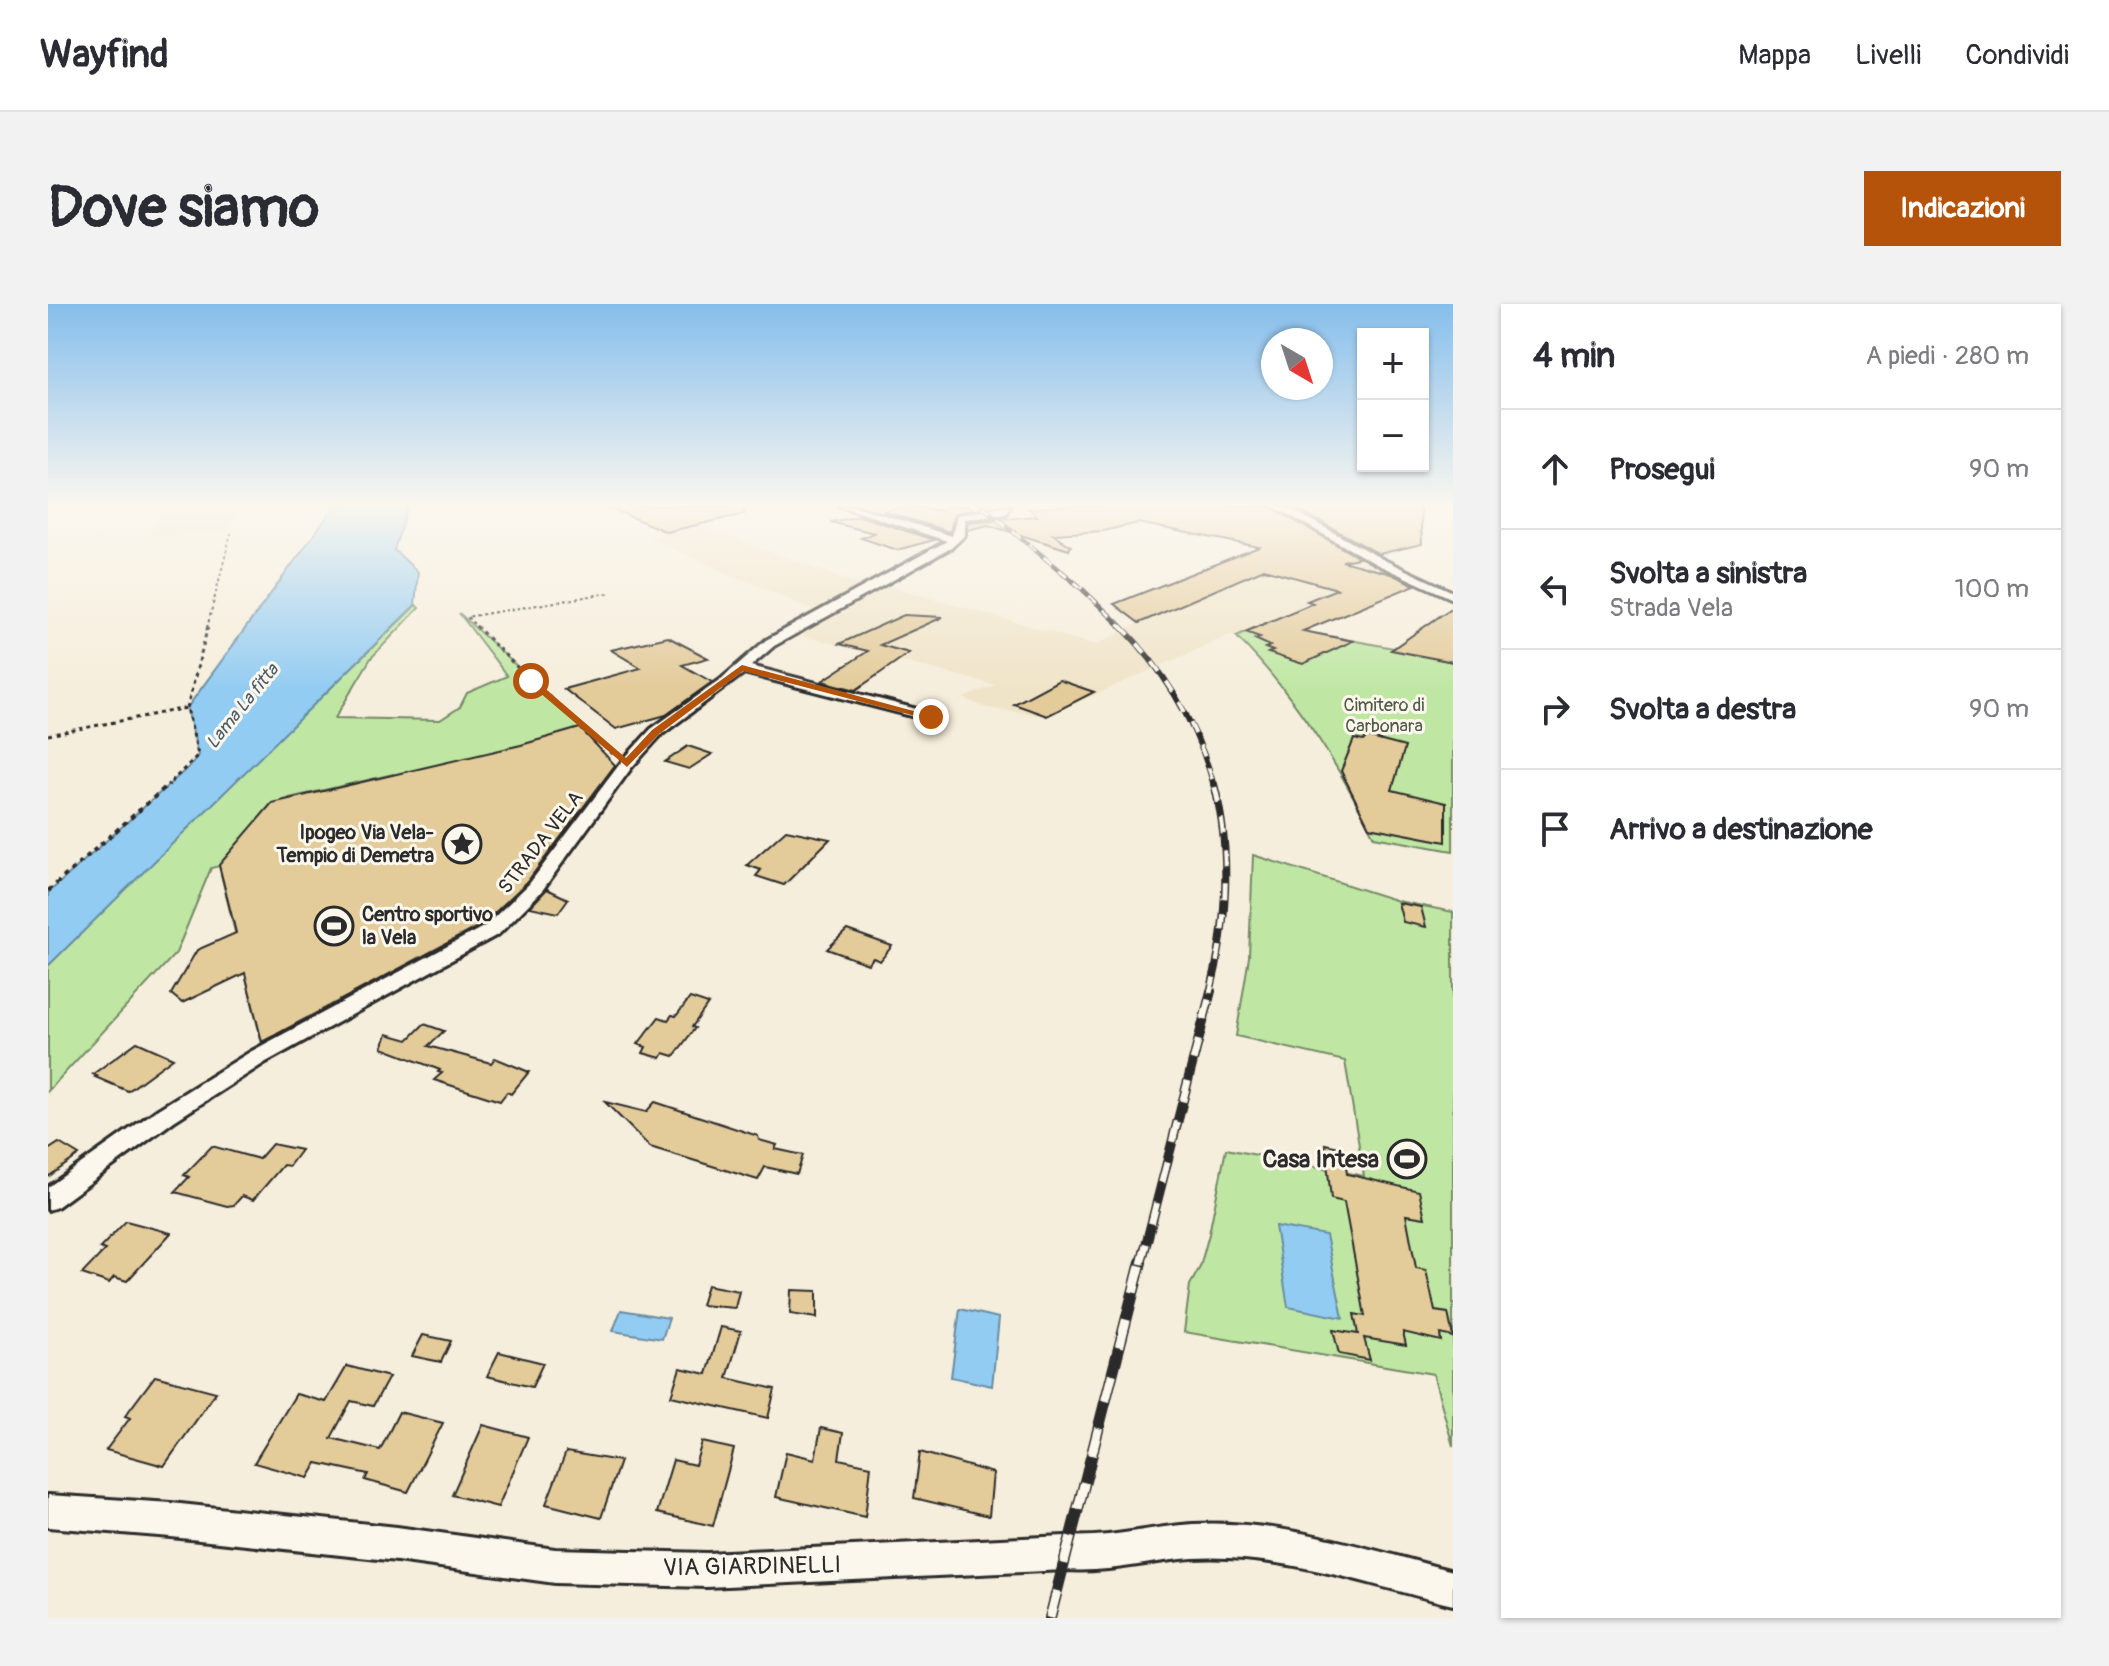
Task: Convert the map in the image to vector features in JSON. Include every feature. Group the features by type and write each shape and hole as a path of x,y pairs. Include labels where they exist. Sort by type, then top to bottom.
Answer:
{"street":[{"name":"STRADA VELA","path":"48,1200 166,1115 258,1057 492,930 535,888 627,764 656,732 742,668 770,643 909,567"},
{"path":"1391,567 1453,596"},
{"path":"742,668 931,717"},
{"name":"VIA GIARDINELLI","path":"48,1511 171,1520 585,1567 707,1570 1065,1553 1094,1555 1194,1541 1242,1543 1302,1551 1453,1588"}],"path":[{"path":"48,891 193,763 198,755 187,708 222,567"},
{"path":"609,593 467,617 531,681 627,764"},
{"path":"48,735 187,708"}],"shaded area":[{"path":"715,567 812,567 862,586 886,585 1096,645 1138,623 1114,604 1210,567 1234,571 1243,567 1389,567 1421,583 1304,631 1264,624 1236,636 1230,635 1047,716 986,708 963,698 995,685 795,634 827,616"}],"green space":[{"path":"416,605 419,608 371,658 335,718 440,720 460,707 467,693 507,676 459,613 583,727 614,768 535,884 521,875 437,930 450,944 263,1048 219,866 211,868 176,953 48,1091 48,963","holes":["393,774 406,791 289,799"]},
{"name":"Cimitero di Carbonara","path":"1264,624 1453,659 1453,851 1374,837 1346,783 1313,731 1277,681 1236,636"},
{"name":"Casa Intesa","path":"1253,855 1398,901 1453,912 1453,1446 1433,1374 1184,1332 1190,1285 1200,1267 1209,1234 1226,1149 1364,1176 1345,1061 1236,1036 1249,957"}],"water":[{"name":"Lama La fitta","path":"290,567 413,567 418,572 415,605 48,966 48,893 193,763 198,755 187,708"},
{"path":"1275,1226 1326,1235 1343,1318 1288,1307"},
{"path":"960,1309 999,1318 992,1386 951,1377"},
{"path":"621,1310 669,1318 662,1339 613,1331"}],"building":[{"path":"1207,567 1366,567 1415,585 1303,631 1353,641 1303,664 1268,653 1273,651 1265,648 1270,646 1255,639 1260,637 1245,632 1313,603 1307,601 1337,589 1264,569 1139,623 1114,604"},
{"path":"1453,607 1453,662 1391,650"},
{"path":"904,615 943,617 880,645 909,653 856,690 822,681 868,651 839,644"},
{"path":"668,637 708,658 682,665 712,682 666,715 616,729 564,689 641,668 611,650"},
{"path":"1059,680 1094,692 1047,716 1014,704"},
{"path":"580,728 615,765 527,882 483,924 262,1042 245,973 182,1003 171,994 197,950 236,933 219,865 272,803 521,745"},
{"path":"1367,737 1405,747 1392,790 1446,803 1446,842 1369,827 1341,771 1354,739 1363,741"},
{"path":"688,746 712,754 689,769 665,762"},
{"path":"786,830 830,839 784,885 756,876 761,870 747,865"},
{"path":"547,889 568,899 558,913 530,907"},
{"path":"1398,903 1421,907 1426,927 1403,922"},
{"path":"847,930 892,946 880,961 873,958 868,964 827,949"},
{"path":"690,998 708,1004 674,1056 664,1053 661,1058 643,1053 646,1047 638,1044 659,1017 668,1020 672,1015 676,1016"},
{"path":"424,1024 444,1031 428,1046 491,1063 495,1058 529,1072 511,1094 507,1092 500,1101 434,1080 442,1073 438,1072 440,1070 382,1048 387,1034 408,1040"},
{"path":"137,1042 173,1058 128,1091 95,1077 93,1074"},
{"path":"605,1102 646,1112 655,1102 758,1136 759,1140 777,1145 775,1149 803,1155 797,1174 765,1167 758,1180 650,1147"},
{"path":"59,1143 79,1155 48,1177 48,1150"},
{"path":"272,1144 301,1150 289,1166 283,1165 253,1200 242,1196 234,1205 227,1206 175,1192 189,1177 184,1175 212,1146 259,1159"},
{"path":"1325,1144 1344,1148 1347,1174 1419,1191 1425,1218 1406,1215 1416,1268 1426,1270 1435,1311 1448,1313 1453,1337 1440,1334 1441,1341 1403,1332 1406,1345 1364,1338 1370,1360 1339,1354 1333,1330 1358,1334 1354,1314 1365,1316 1344,1202 1331,1199"},
{"path":"126,1221 171,1233 127,1281 114,1277 109,1283 82,1274 105,1250 100,1248"},
{"path":"707,1285 739,1291 735,1308 701,1305"},
{"path":"791,1290 817,1291 817,1318 790,1314"},
{"path":"721,1327 741,1331 727,1378 775,1389 768,1418 671,1396 680,1368 707,1374"},
{"path":"423,1335 451,1341 441,1362 412,1356"},
{"path":"499,1352 543,1363 532,1387 487,1376"},
{"path":"347,1366 389,1377 373,1406 351,1401 331,1438 380,1450 399,1412 443,1423 408,1492 365,1480 368,1474 317,1463 308,1478 254,1463 296,1394 326,1402"},
{"path":"155,1376 216,1392 164,1466 106,1450 130,1418 125,1416"},
{"path":"483,1425 528,1437 498,1507 452,1495"},
{"path":"821,1428 843,1433 839,1459 871,1466 865,1517 776,1497 786,1452 815,1459"},
{"path":"702,1442 734,1449 713,1526 657,1513 673,1460 695,1465"},
{"path":"566,1452 620,1461 601,1518 546,1504"},
{"path":"920,1452 993,1473 989,1516 914,1498"}],"railway":[{"path":"1056,567 1122,627"},
{"path":"1122,627 1166,680 1178,700 1199,741 1214,786"},
{"path":"1210,993 1220,942 1225,889 1223,836 1214,784"},
{"path":"1141,1264 1211,991"},
{"path":"1050,1618 1141,1262"}],"place":[{"name":"Ipogeo Via Vela- Tempio di Demetra","path":"462,844"},
{"name":"Centro sportivo la Vela","path":"334,926"},
{"name":"Casa Intesa","path":"1407,1159"}],"route":[{"path":"531,681 627,764 656,732 742,668 931,717"}]}
